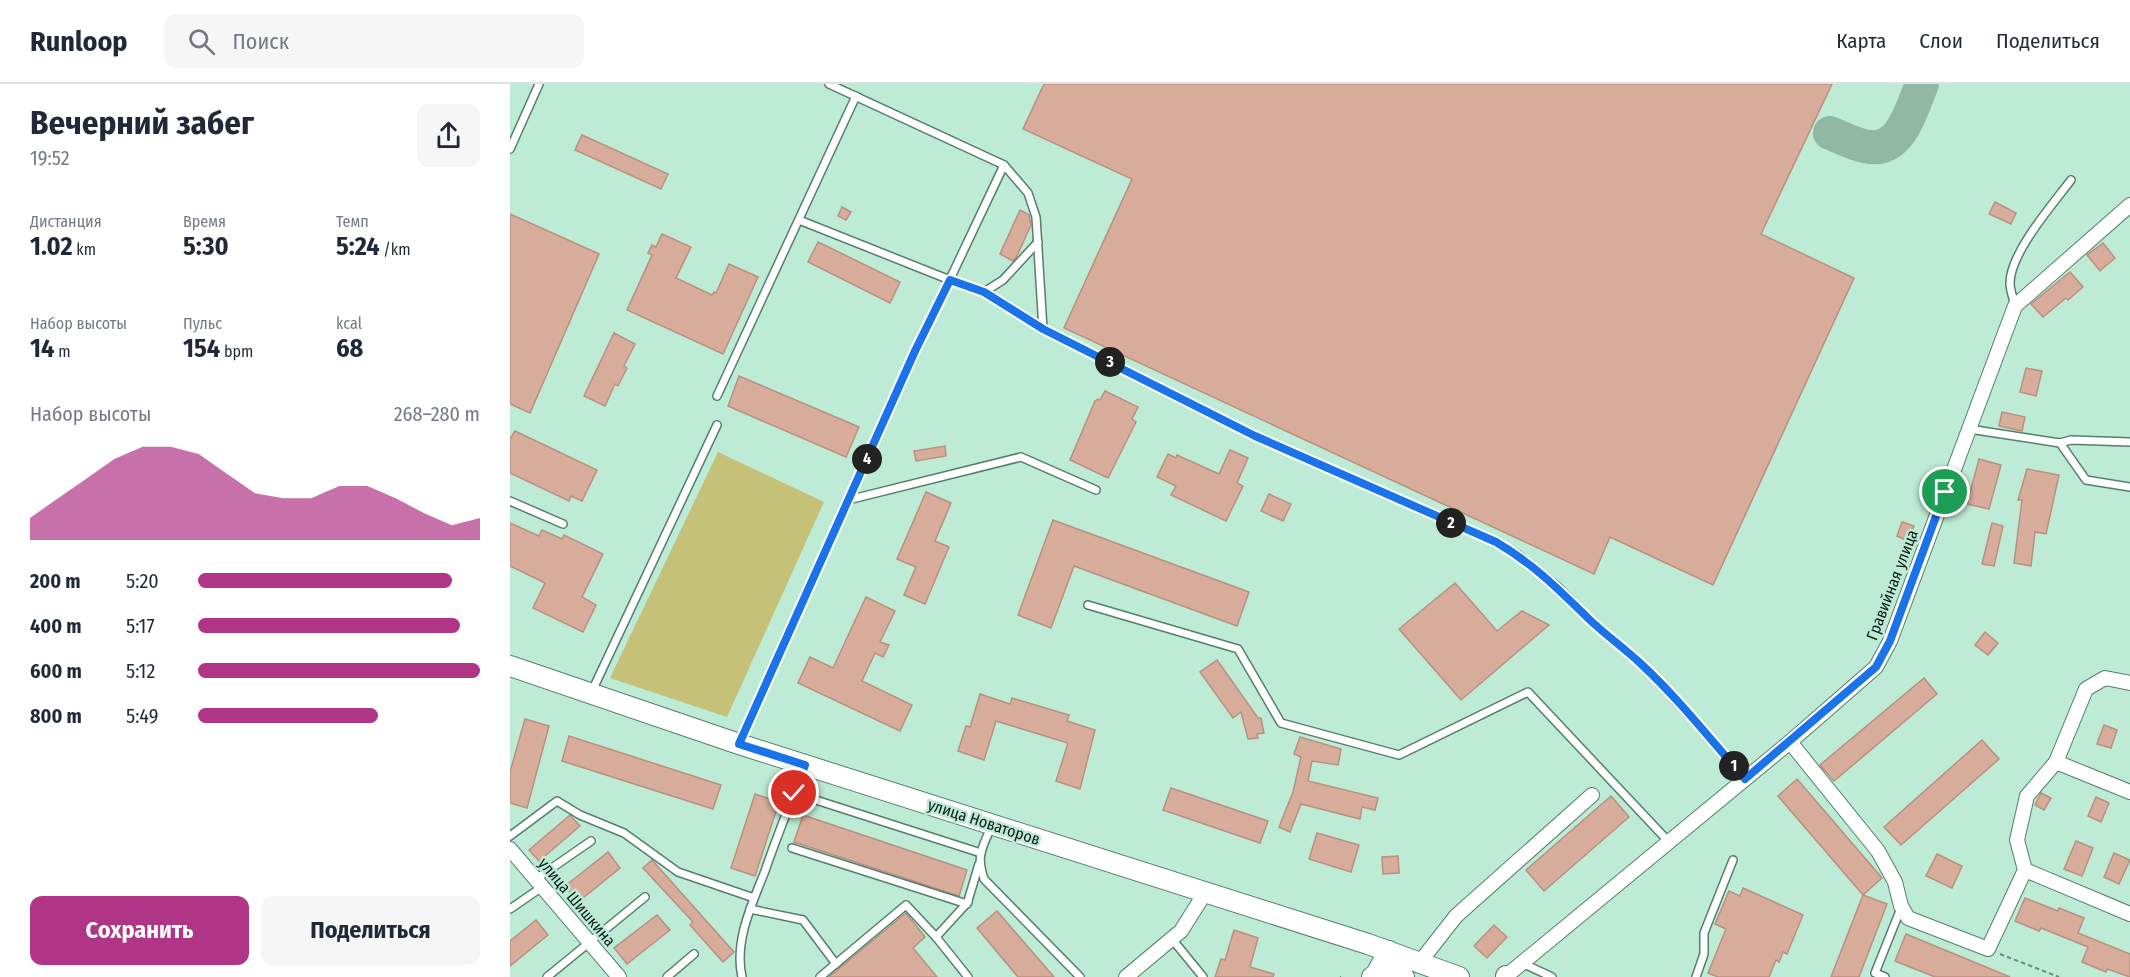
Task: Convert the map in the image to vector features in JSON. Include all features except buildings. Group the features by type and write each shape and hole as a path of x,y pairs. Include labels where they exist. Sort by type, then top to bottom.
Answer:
{"main road":[{"name":"улица Новаторов","path":"510,666 739,744 1420,962 1459,977"},
{"path":"1372,977 1376,974 1385,952"},
{"path":"1385,952 1389,970 1404,977"}],"street":[{"name":"Гравийная улица","path":"1506,977 1790,742 1876,667 1890,641 2015,306 2130,206"},
{"path":"1790,742 1878,851 1895,882 1901,906 1908,918 1988,949 2025,870 2017,840 2026,796 2056,762 2086,689 2105,678 2130,683"},
{"path":"2056,762 2130,792"},
{"path":"1420,962 1456,916 1592,795"},
{"name":"улица Шишкина","path":"510,849 619,977"},
{"path":"2025,870 2130,914"},
{"path":"1132,975 1181,931 1205,893"}],"lane":[{"path":"510,149 539,84"},
{"path":"829,84 1004,165 1028,193 1036,217 1043,329"},
{"path":"717,396 856,96"},
{"path":"739,744 963,248 1004,165"},
{"path":"2015,306 2010,281 2014,263 2022,248 2071,180"},
{"path":"799,220 984,292 1043,329 1255,436 1496,542 1517,554 1558,587 1592,622 1641,663 1693,718 1745,779"},
{"path":"984,292 1003,280 1038,242"},
{"path":"591,694 717,425"},
{"path":"1969,429 2060,443 2071,440 2130,442"},
{"path":"2060,443 2086,480 2130,487"},
{"path":"848,500 1021,458 1096,490"},
{"path":"510,501 563,524"},
{"path":"1088,605 1238,649 1281,723 1399,755 1528,692 1668,842"},
{"path":"742,977 739,965 740,948 750,909 805,765"},
{"path":"794,793 981,853"},
{"path":"510,836 557,801 580,815 624,832 678,872 754,898"},
{"path":"936,937 968,902 981,853 992,825"},
{"path":"510,909 591,841"},
{"path":"792,848 968,902"},
{"path":"1696,977 1704,954 1704,933 1733,860"},
{"path":"979,864 984,879 1080,977"},
{"path":"547,977 645,897"},
{"path":"820,977 906,905 936,937 968,977"},
{"path":"1885,977 1874,975 1901,906"},
{"path":"750,909 803,920 836,964"},
{"path":"1172,939 1203,977"},
{"path":"667,977 694,954"},
{"path":"1522,963 1552,977"}],"path":[{"path":"1988,949 2059,977"}],"shaded area":[{"path":"718,452 824,502 727,717 610,678"}],"taxiway":[{"path":"1830,133 1870,147 1890,142 1904,126 1922,84"}],"route":[{"path":"794,793 805,765 739,744 915,351 950,280 984,292 1043,329 1255,436 1496,542 1517,554 1558,587 1592,622 1641,663 1693,718 1745,779 1876,667 1890,641 1945,492"}]}
